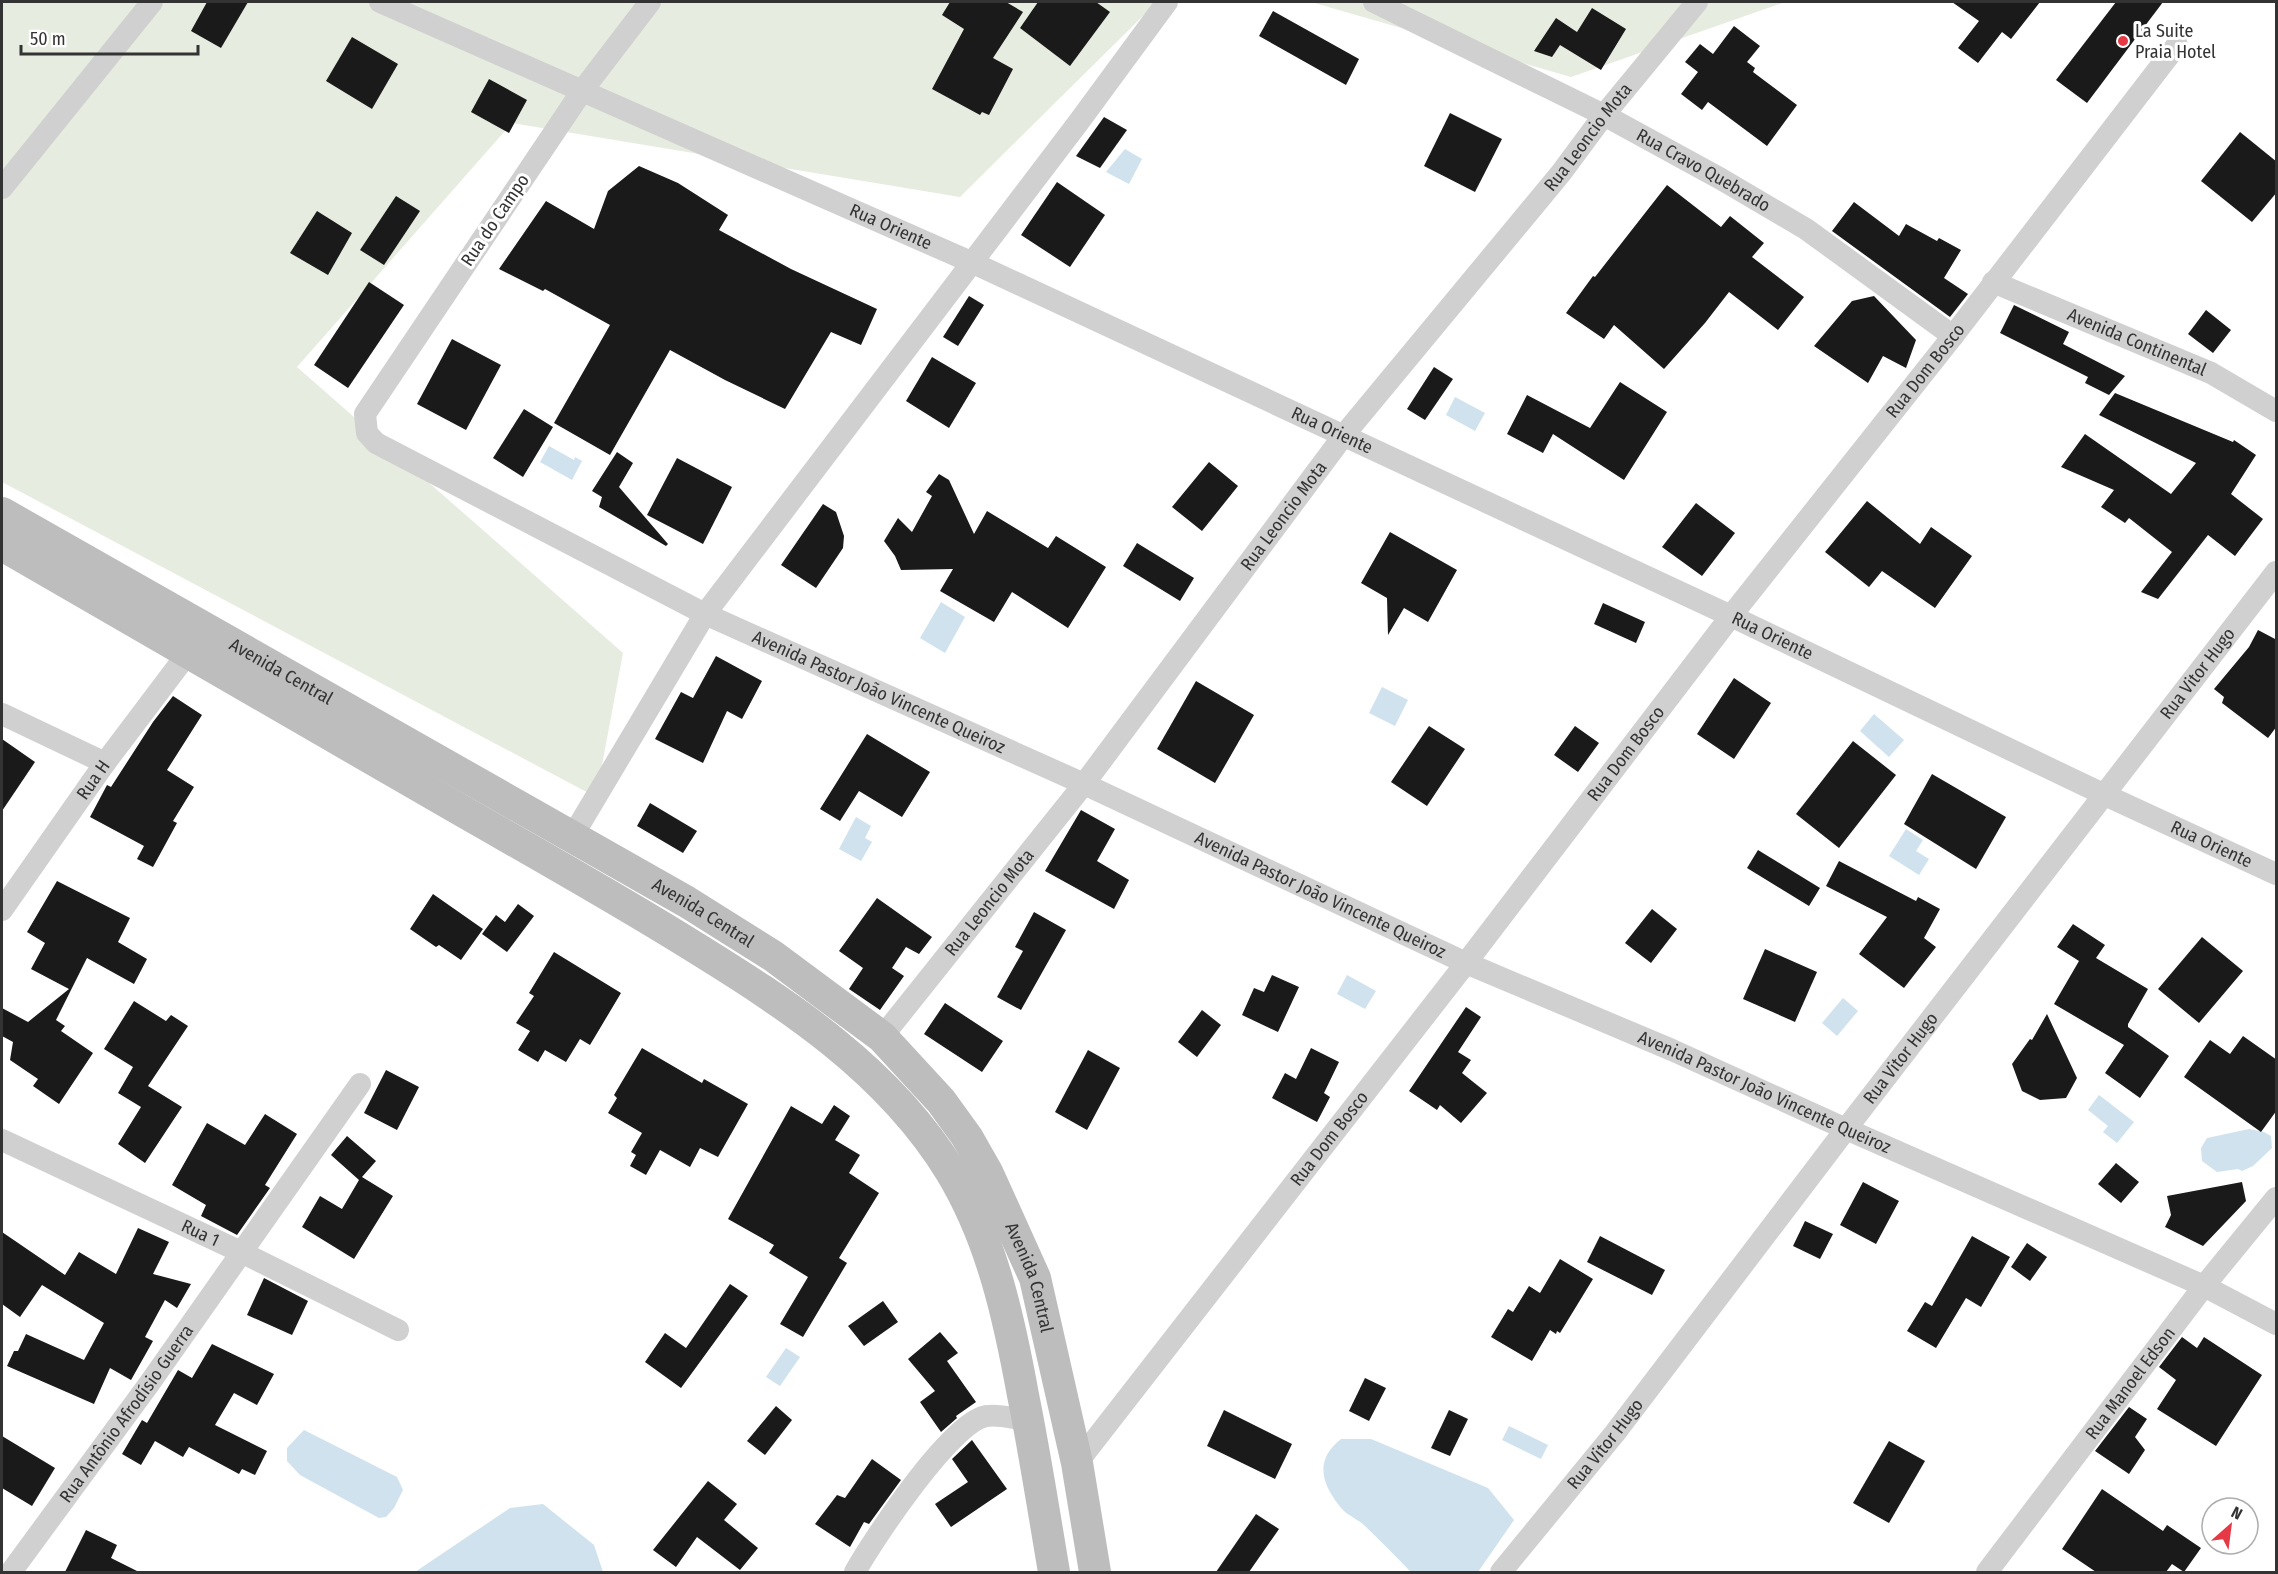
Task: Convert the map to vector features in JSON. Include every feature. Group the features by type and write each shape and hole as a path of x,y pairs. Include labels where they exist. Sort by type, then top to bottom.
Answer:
{"main road":[{"name":"Avenida Central","path":"2,513 687,902 773,956 882,1037 941,1101 967,1137 988,1174 1035,1278 1077,1463 1095,1572"},
{"name":"Avenida Central","path":"2,545 633,909 740,975 813,1025 874,1076 925,1132 952,1173 972,1211 993,1264 1014,1344 1054,1572"}],"street":[{"path":"2,188 152,2"},
{"name":"Rua Oriente","path":"380,2 971,262 1731,616 2105,795 2277,874"},
{"name":"Rua do Campo","path":"376,443 368,433 365,414 582,91 650,2"},
{"path":"572,837 705,614 1078,123 1167,2"},
{"name":"Rua Cravo Quebrado","path":"1374,2 1604,115 1721,179 1806,229 1953,336"},
{"name":"Rua Leoncio Mota","path":"882,1037 1084,784 1344,435 1553,182 1604,115 1697,2"},
{"name":"Rua Dom Bosco","path":"1077,1463 1467,963 1731,616 1953,336 2177,45"},
{"name":"Avenida Continental","path":"1993,282 2211,373 2277,411"},
{"name":"Avenida Pastor João Vincente Queiroz","path":"376,443 705,614 1084,784 1467,963 1672,1050 2204,1286 2277,1324"},
{"name":"Rua Vitor Hugo","path":"1501,1572 1615,1433 1846,1129 2277,572"},
{"name":"Rua H","path":"2,910 105,763 188,653"},
{"path":"2,714 105,763"},
{"name":"Rua Antônio Afrodísio Guerra","path":"14,1568 149,1384 360,1084"},
{"name":"Rua 1","path":"2,1140 241,1252 398,1330"},
{"name":"Rua Manoel Edson","path":"1987,1572 2204,1286 2277,1198"},
{"path":"855,1572 872,1542 931,1463 964,1427 986,1415 1028,1420"}],"shaded area":[{"path":"2,2 1157,2 960,197 512,123 297,367 623,653 596,797 2,482"},
{"path":"1311,2 1785,2 1571,77"}],"water":[{"path":"1125,149 1142,159 1129,184 1106,172"},
{"path":"1455,397 1485,413 1475,431 1446,415"},
{"path":"549,446 574,460 575,457 582,461 572,480 540,462"},
{"path":"941,602 965,617 945,653 920,638"},
{"path":"1382,687 1408,700 1395,726 1369,713"},
{"path":"1874,714 1904,740 1889,757 1860,731"},
{"path":"856,817 871,826 865,838 872,842 861,861 839,849"},
{"path":"1906,829 1923,840 1916,851 1929,859 1919,875 1889,856"},
{"path":"1347,975 1376,991 1365,1009 1337,994"},
{"path":"1843,998 1858,1011 1837,1036 1822,1023"},
{"path":"2099,1095 2134,1122 2117,1143 2103,1132 2108,1126 2088,1110"},
{"path":"2249,1129 2271,1136 2272,1148 2253,1166 2242,1171 2238,1169 2217,1172 2202,1161 2201,1148 2207,1138"},
{"path":"786,1348 800,1357 780,1386 766,1377"},
{"path":"1509,1426 1548,1445 1541,1459 1502,1440"},
{"path":"304,1430 397,1477 403,1490 394,1508 386,1517 379,1518 300,1475 287,1461 287,1448"},
{"path":"1341,1439 1371,1439 1488,1488 1514,1520 1478,1572 1411,1572 1365,1526 1343,1510 1330,1492 1324,1474 1324,1465 1332,1447"},
{"path":"543,1504 594,1545 603,1572 415,1572 510,1508"}],"building":[{"path":"207,2 248,2 221,48 191,31"},
{"path":"950,2 1006,2 1023,12 993,58 1013,69 989,115 982,112 980,115 932,89 964,29 942,15"},
{"path":"1038,2 1096,2 1110,12 1070,66 1020,28"},
{"path":"1952,2 2040,2 2011,39 2002,32 1978,63 1958,48 1979,21"},
{"path":"2116,2 2163,2 2087,103 2056,80"},
{"path":"1592,8 1626,29 1601,70 1560,45 1552,57 1534,51 1556,18 1577,32"},
{"path":"1273,11 1359,59 1346,85 1259,36"},
{"path":"1734,26 1760,46 1747,62 1755,68 1753,72 1797,105 1767,146 1708,102 1702,110 1681,94 1698,72 1685,62 1700,44 1713,54"},
{"path":"352,37 398,64 372,109 326,81"},
{"path":"489,79 527,100 509,133 471,112"},
{"path":"1450,113 1502,139 1475,192 1424,166"},
{"path":"1104,117 1127,130 1100,168 1076,156"},
{"path":"2240,132 2277,162 2277,192 2252,222 2201,181"},
{"path":"639,166 678,183 728,215 719,230 791,269 877,309 861,345 831,332 785,409 670,350 610,455 554,423 610,325 545,289 543,291 499,269 546,201 594,229 608,191"},
{"path":"1057,182 1105,215 1070,267 1021,235"},
{"path":"1667,185 1721,227 1730,216 1764,243 1752,257 1804,297 1778,330 1729,292 1664,369 1614,325 1604,339 1566,313"},
{"path":"396,196 420,211 384,265 360,250"},
{"path":"1854,202 1899,236 1906,224 1937,241 1939,238 1961,250 1944,278 1968,294 1950,317 1832,231"},
{"path":"317,211 352,233 328,275 290,253"},
{"path":"369,282 404,305 348,388 314,365"},
{"path":"969,296 984,305 958,346 943,337"},
{"path":"1874,296 1916,340 1906,368 1883,356 1868,383 1814,346 1852,301"},
{"path":"2014,305 2069,332 2063,344 2125,376 2109,395 2085,383 2088,377 2000,333"},
{"path":"2206,310 2231,330 2213,353 2188,334"},
{"path":"452,339 501,365 466,430 417,404"},
{"path":"932,357 976,383 949,428 906,401"},
{"path":"1434,367 1453,379 1425,420 1407,409"},
{"path":"1620,382 1667,412 1624,480 1553,434 1543,453 1507,434 1527,395 1590,428"},
{"path":"2115,393 2233,442 2234,440 2256,455 2231,494 2263,519 2235,556 2208,535 2158,599 2141,592 2172,552 2129,518 2125,523 2101,507 2114,490 2061,467 2085,434 2171,494 2196,463 2099,415"},
{"path":"524,409 553,427 523,477 493,458"},
{"path":"617,452 633,463 619,487 668,544 666,546 599,507 602,497 592,491"},
{"path":"677,458 732,487 703,544 647,515"},
{"path":"1209,462 1238,486 1202,531 1172,507"},
{"path":"939,474 949,480 974,534 987,511 1048,548 1056,536 1106,567 1068,628 1012,592 994,622 940,591 953,569 901,570 895,556 884,541 898,518 912,532 932,496 926,492"},
{"path":"1867,501 1920,544 1931,527 1972,556 1935,608 1882,571 1869,587 1825,552"},
{"path":"1696,503 1735,533 1702,576 1662,547"},
{"path":"823,504 836,512 844,536 843,548 816,588 781,565"},
{"path":"1390,532 1457,570 1428,622 1404,608 1388,635 1387,598 1361,583"},
{"path":"1137,543 1194,578 1180,601 1123,566"},
{"path":"1603,603 1645,622 1636,643 1594,624"},
{"path":"2258,630 2277,640 2277,726 2268,738 2222,703 2224,697 2214,689 2249,647"},
{"path":"716,656 762,681 742,719 727,711 703,763 655,739 681,692 693,698"},
{"path":"1734,678 1771,703 1734,759 1697,734"},
{"path":"1196,681 1254,715 1215,783 1157,749"},
{"path":"173,696 202,715 167,770 194,787 173,821 177,823 153,867 137,859 144,846 90,817 107,785 111,787 153,722"},
{"path":"1429,726 1465,749 1427,806 1391,782"},
{"path":"1575,726 1599,743 1578,772 1554,755"},
{"path":"867,734 930,772 902,817 859,791 840,821 820,809"},
{"path":"2,739 35,762 2,811"},
{"path":"1853,741 1896,775 1839,848 1796,814"},
{"path":"1932,774 2006,817 1976,869 1904,824"},
{"path":"650,803 697,831 683,853 637,826"},
{"path":"1081,810 1115,829 1097,861 1129,880 1114,909 1045,871"},
{"path":"1758,850 1820,888 1809,906 1747,868"},
{"path":"1839,861 1916,901 1918,897 1940,909 1924,938 1936,947 1904,988 1859,954 1887,917 1826,886"},
{"path":"57,881 130,918 118,942 147,959 134,984 87,958 56,1020 65,1026 61,1031 93,1053 59,1104 33,1086 38,1079 10,1060 13,1042 2,1036 2,1008 28,1022 69,989 31,969 45,943 27,932"},
{"path":"433,894 483,929 461,960 439,945 436,947 410,929"},
{"path":"877,898 932,937 919,954 906,947 892,968 904,976 880,1010 849,989 863,968 839,951"},
{"path":"518,904 534,916 507,952 482,934 496,915 505,922"},
{"path":"1652,909 1677,929 1651,963 1625,943"},
{"path":"1034,912 1066,930 1021,1010 997,997 1023,951 1015,947"},
{"path":"2073,924 2105,945 2096,958 2148,989 2128,1027 2169,1056 2140,1098 2105,1073 2124,1045 2054,1004 2079,961 2057,947"},
{"path":"2202,937 2243,971 2199,1023 2158,989"},
{"path":"1765,949 1817,972 1795,1022 1743,999"},
{"path":"554,952 621,993 590,1045 580,1039 566,1062 545,1050 538,1062 518,1050 530,1031 516,1023 534,996 529,993"},
{"path":"1272,975 1299,987 1278,1032 1242,1015 1254,988 1264,992"},
{"path":"134,1001 166,1021 171,1015 188,1026 148,1086 182,1107 145,1163 118,1144 141,1107 118,1093 133,1067 104,1049"},
{"path":"945,1003 1003,1041 982,1072 924,1034"},
{"path":"1466,1007 1481,1017 1458,1052 1471,1060 1462,1073 1487,1093 1461,1123 1440,1105 1437,1110 1409,1091"},
{"path":"1202,1010 1221,1025 1197,1057 1178,1042"},
{"path":"2047,1014 2077,1078 2066,1098 2040,1100 2022,1091 2012,1064 2030,1039 2032,1040"},
{"path":"2243,1036 2277,1060 2277,1110 2261,1132 2184,1077 2210,1040 2230,1054"},
{"path":"642,1048 702,1083 704,1079 748,1104 718,1157 700,1148 690,1167 660,1150 646,1175 630,1166 636,1155 631,1152 642,1133 608,1113 617,1098 614,1095"},
{"path":"1311,1048 1339,1062 1324,1093 1330,1097 1317,1122 1272,1098 1285,1073 1296,1079"},
{"path":"1088,1050 1120,1068 1087,1130 1055,1112"},
{"path":"386,1070 419,1087 397,1130 364,1113"},
{"path":"834,1105 850,1116 835,1140 860,1155 849,1173 879,1193 839,1258 847,1263 803,1337 780,1324 808,1277 769,1253 774,1245 728,1219 791,1106 822,1124"},
{"path":"265,1114 297,1134 265,1185 270,1188 237,1235 201,1216 206,1205 172,1185 207,1123 245,1145"},
{"path":"347,1136 376,1161 362,1177 393,1196 354,1259 302,1227 320,1196 342,1209 359,1180 331,1155"},
{"path":"2116,1163 2139,1182 2121,1203 2098,1184"},
{"path":"1863,1182 1899,1201 1876,1244 1840,1225"},
{"path":"2242,1182 2246,1201 2203,1246 2165,1227 2171,1215 2167,1196"},
{"path":"1805,1221 1833,1234 1820,1259 1793,1246"},
{"path":"138,1228 169,1242 153,1274 191,1284 177,1308 165,1300 145,1337 153,1341 131,1380 110,1368 94,1404 7,1366 14,1351 18,1351 26,1334 84,1360 104,1323 42,1285 20,1317 2,1304 2,1232 65,1275 79,1252 116,1274"},
{"path":"1600,1236 1665,1270 1652,1295 1587,1262"},
{"path":"1972,1236 2010,1257 1981,1307 1966,1298 1936,1348 1907,1331 1925,1302 1932,1306"},
{"path":"2027,1243 2047,1257 2030,1281 2011,1267"},
{"path":"1560,1259 1593,1279 1560,1333 1557,1331 1556,1334 1550,1330 1532,1361 1491,1337 1508,1309 1513,1312 1529,1286 1540,1293"},
{"path":"264,1278 308,1301 292,1335 247,1315"},
{"path":"730,1284 748,1296 681,1388 645,1362 665,1333 686,1348"},
{"path":"883,1301 898,1322 864,1346 848,1326"},
{"path":"940,1332 958,1353 947,1361 976,1402 956,1416 957,1418 941,1432 920,1402 935,1391 908,1359"},
{"path":"2182,1337 2197,1348 2204,1337 2262,1375 2216,1446 2157,1409 2176,1380 2159,1367"},
{"path":"212,1344 274,1374 257,1405 234,1393 215,1425 267,1451 255,1475 242,1469 239,1474 189,1447 183,1457 155,1441 141,1465 122,1454 142,1420 147,1423 178,1370 192,1378"},
{"path":"1365,1378 1386,1388 1369,1421 1349,1411"},
{"path":"776,1406 792,1420 765,1455 747,1441"},
{"path":"2129,1407 2147,1419 2135,1437 2145,1450 2129,1474 2095,1451"},
{"path":"1224,1410 1292,1444 1275,1479 1207,1446"},
{"path":"1449,1410 1468,1419 1450,1456 1431,1448"},
{"path":"2,1436 55,1468 32,1506 2,1488"},
{"path":"972,1440 1007,1489 951,1527 935,1504 968,1482 952,1459"},
{"path":"1889,1441 1925,1461 1889,1523 1853,1503"},
{"path":"872,1459 901,1480 869,1524 864,1522 850,1547 815,1524 837,1495 845,1498"},
{"path":"708,1481 737,1504 724,1520 758,1548 740,1570 697,1537 676,1567 653,1550"},
{"path":"2102,1489 2163,1531 2167,1525 2200,1547 2184,1572 2172,1564 2166,1572 2096,1572 2062,1549"},
{"path":"1256,1514 1279,1529 1249,1572 1216,1572"},
{"path":"86,1530 117,1545 111,1558 139,1572 65,1572"}],"place":[{"name":"La Suite Praia Hotel","path":"2123,41"}]}
